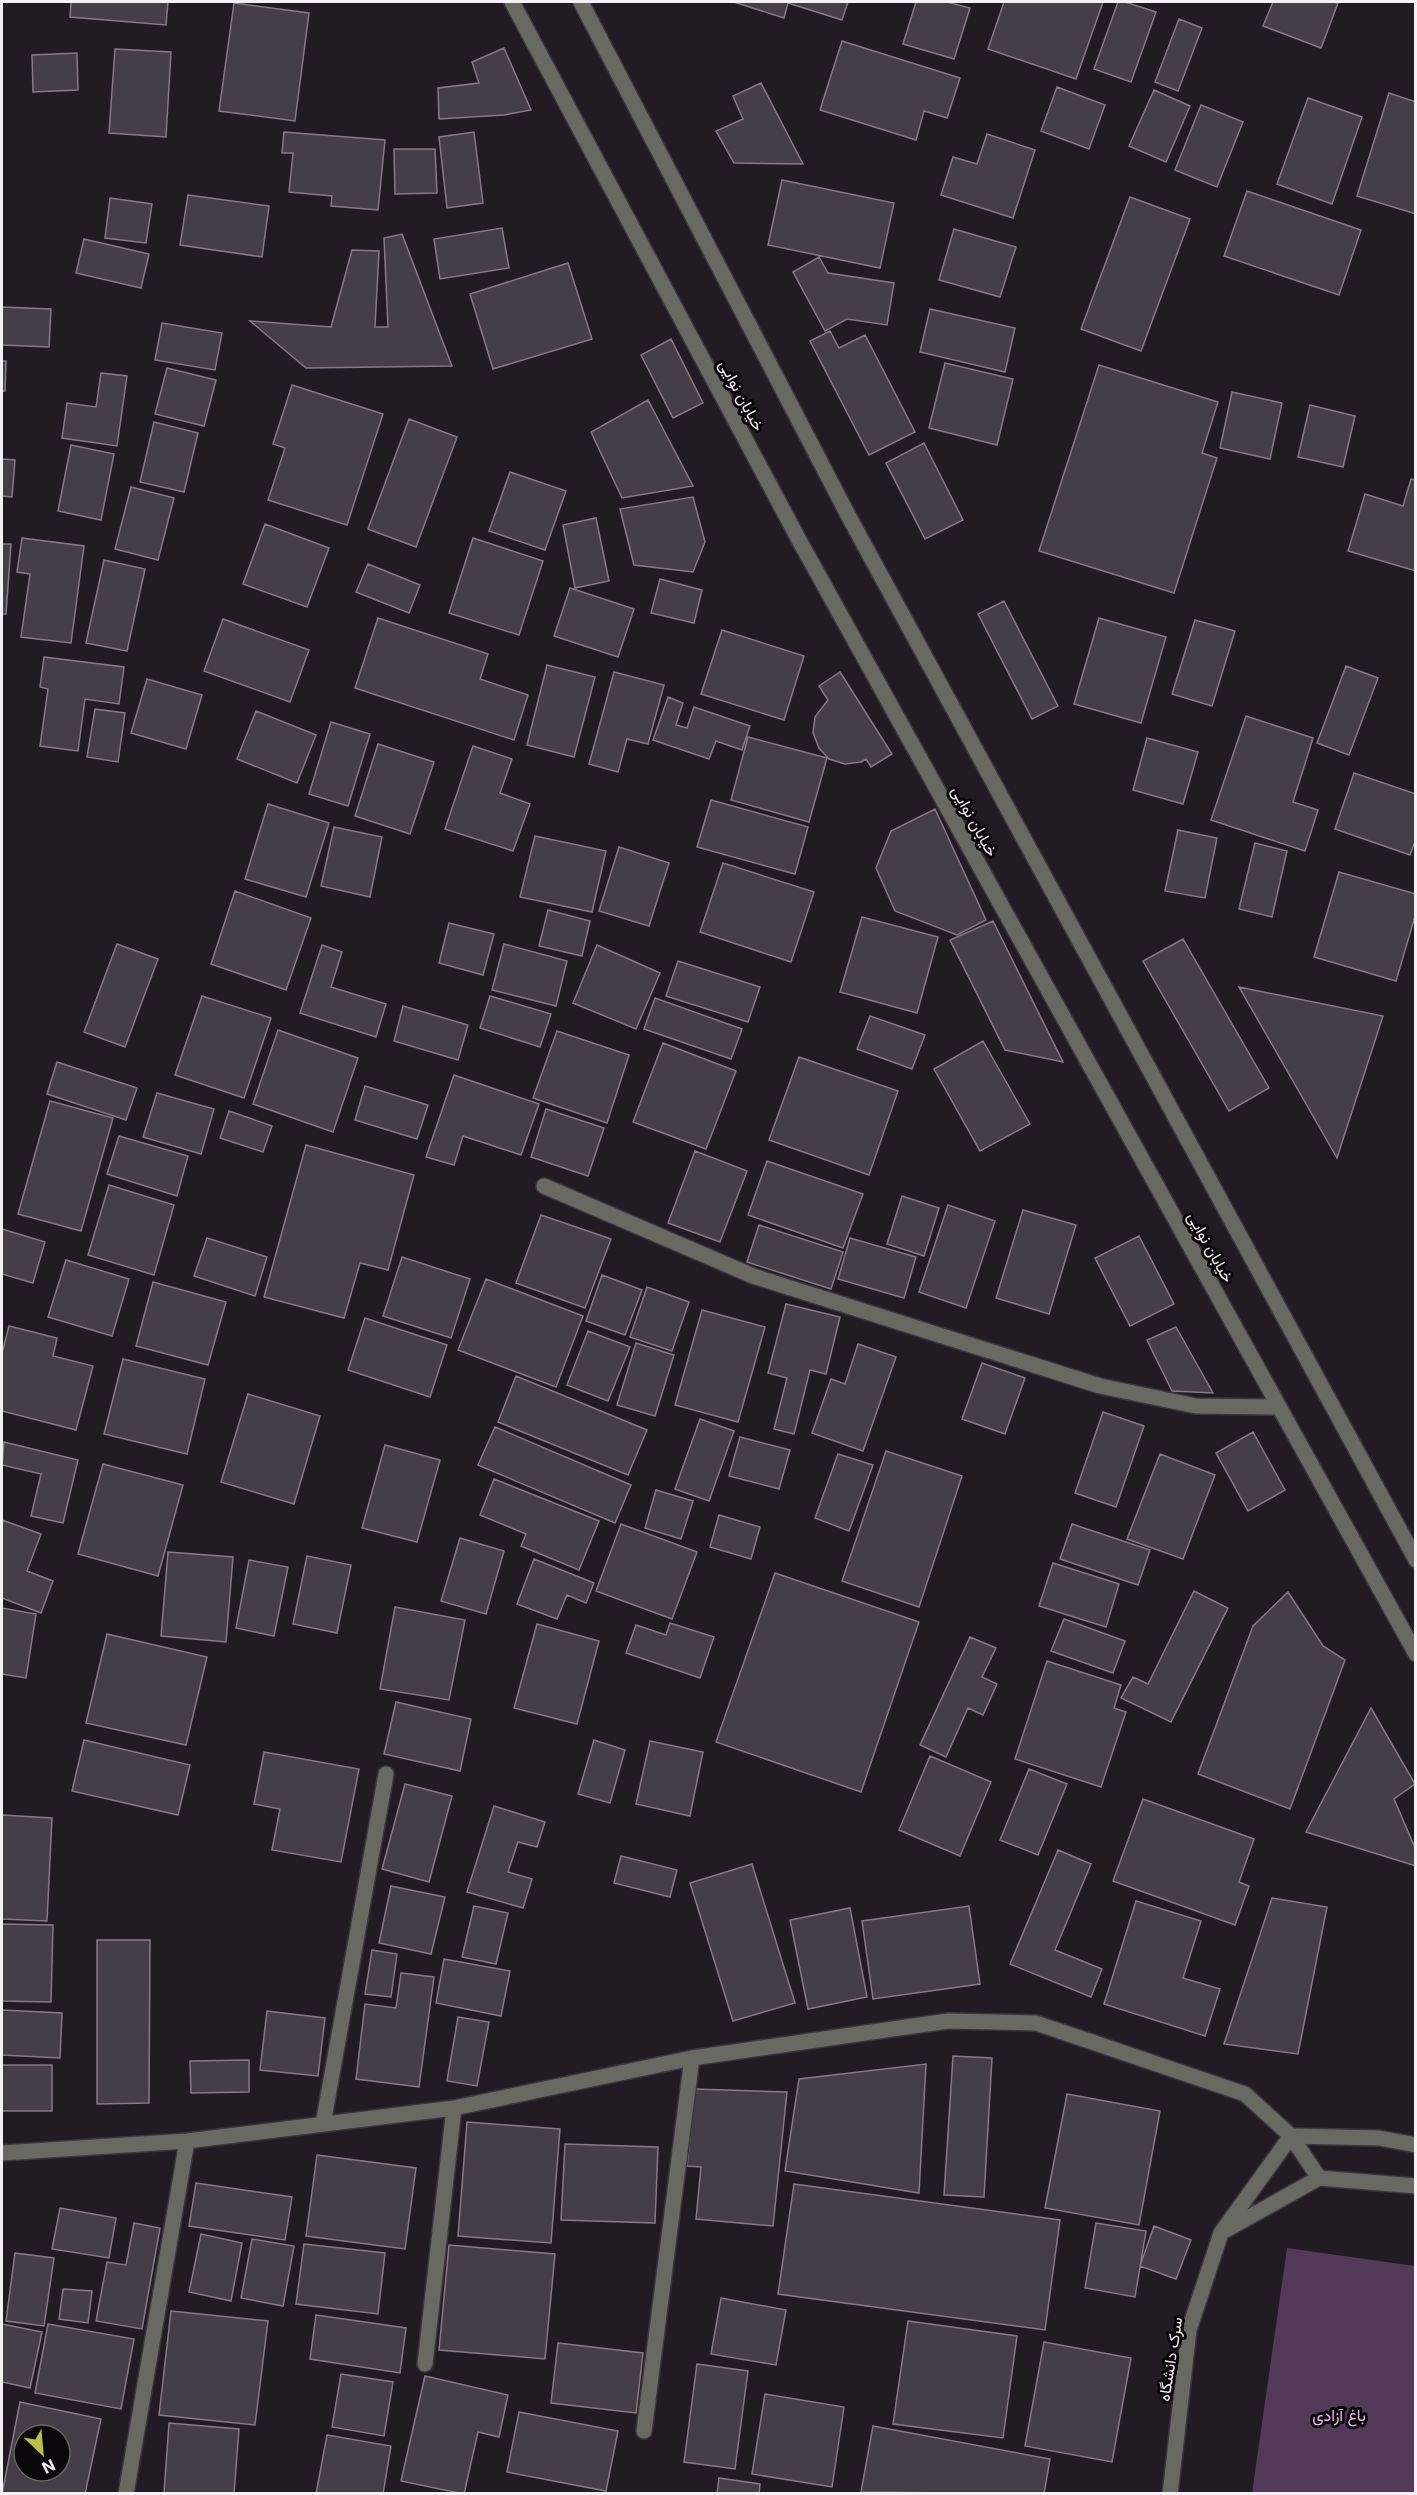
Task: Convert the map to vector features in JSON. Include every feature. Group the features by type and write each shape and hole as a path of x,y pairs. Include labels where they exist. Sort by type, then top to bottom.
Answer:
{"street":[{"name":"خیابان نوایی","path":"512,2 799,540 1416,1654"},
{"name":"خیابان نوایی","path":"581,2 848,515 1416,1560"},
{"path":"544,1186 753,1276 1100,1386 1204,1407 1279,1407"},
{"path":"323,2124 386,1774"},
{"path":"2,2153 187,2140 454,2108 692,2058 948,2021 1036,2023 1245,2094 1291,2136 1319,2178"},
{"path":"644,2431 692,2058"},
{"path":"425,2364 454,2108"},
{"path":"1291,2136 1379,2139 1416,2145"},
{"name":"سرک دانشگاه","path":"1170,2493 1189,2330 1221,2233 1291,2136"},
{"path":"126,2493 187,2140"},
{"path":"1221,2233 1319,2178 1416,2186"}],"green space":[{"name":"باغ آزادی","path":"1287,2248 1415,2266 1415,2493 1252,2493"}],"building":[{"path":"71,2 168,2 166,25 70,17"},
{"path":"734,2 848,2 842,20 788,3 784,18"},
{"path":"916,2 947,2 970,8 954,59 903,44"},
{"path":"1004,2 1103,2 1076,79 988,49"},
{"path":"1118,2 1156,12 1131,82 1094,69"},
{"path":"1273,2 1338,3 1321,48 1263,26"},
{"path":"234,3 309,13 295,121 219,111"},
{"path":"1179,19 1202,28 1178,91 1155,82"},
{"path":"842,41 960,78 947,118 924,111 916,140 820,110"},
{"path":"504,48 531,110 504,115 439,119 438,88 479,83 472,62"},
{"path":"115,49 171,52 166,137 109,133"},
{"path":"77,53 78,90 33,92 32,55"},
{"path":"761,83 803,164 734,163 716,131 743,119 733,96"},
{"path":"1057,87 1105,105 1089,149 1041,131"},
{"path":"1154,90 1190,106 1166,162 1129,146"},
{"path":"1389,93 1416,102 1416,214 1357,196"},
{"path":"1308,98 1362,117 1332,204 1277,184"},
{"path":"1201,105 1243,122 1217,187 1175,170"},
{"path":"284,132 385,140 378,210 331,206 332,196 289,192 293,153 282,153"},
{"path":"474,132 483,203 447,208 439,137"},
{"path":"987,134 1035,150 1013,218 941,195 953,157 977,164"},
{"path":"394,149 435,149 437,193 395,194"},
{"path":"782,180 894,203 880,268 768,245"},
{"path":"1247,191 1361,230 1339,295 1224,256"},
{"path":"188,195 269,206 262,257 180,245"},
{"path":"1130,197 1190,219 1141,351 1081,329"},
{"path":"110,198 152,204 146,243 105,238"},
{"path":"502,228 509,268 440,279 434,239"},
{"path":"954,229 1016,247 1000,297 939,280"},
{"path":"402,234 452,366 306,368 250,321 331,327 352,250 379,251 375,327 388,327 384,238"},
{"path":"84,239 149,254 141,288 76,273"},
{"path":"819,257 828,273 894,283 887,325 847,319 825,331 793,272"},
{"path":"568,263 592,339 493,369 470,294"},
{"path":"2,307 51,309 49,347 2,345"},
{"path":"930,309 1015,328 1005,372 920,352"},
{"path":"162,323 222,333 215,370 155,360"},
{"path":"830,331 839,348 865,335 915,432 869,455 810,341"},
{"path":"671,339 703,403 673,418 641,355"},
{"path":"2,361 6,361 5,391 2,391"},
{"path":"945,363 1013,379 997,445 929,428"},
{"path":"1099,365 1218,402 1202,453 1217,458 1174,593 1039,551"},
{"path":"167,368 216,380 204,426 155,414"},
{"path":"101,373 127,376 117,446 62,438 67,403 96,407"},
{"path":"292,385 383,414 347,525 268,500 285,448 273,444"},
{"path":"1232,392 1282,403 1270,459 1220,448"},
{"path":"648,400 693,486 622,498 591,432"},
{"path":"1310,405 1355,416 1343,467 1298,457"},
{"path":"409,419 457,437 416,547 368,529"},
{"path":"154,422 198,433 184,492 140,482"},
{"path":"924,443 963,520 925,539 886,463"},
{"path":"71,445 114,454 101,520 58,511"},
{"path":"2,459 15,460 12,497 2,496"},
{"path":"510,472 566,491 545,550 489,531"},
{"path":"1411,479 1416,480 1416,571 1348,551 1365,494 1403,506"},
{"path":"131,487 174,498 158,560 115,549"},
{"path":"693,497 705,542 693,572 634,565 620,509"},
{"path":"596,518 609,581 575,588 563,525"},
{"path":"265,524 329,548 307,607 243,584"},
{"path":"22,538 84,546 71,643 21,637 30,574 17,572"},
{"path":"473,538 543,561 519,635 449,613"},
{"path":"2,544 11,544 6,614 2,614"},
{"path":"104,560 145,569 127,651 86,643"},
{"path":"368,564 420,585 409,613 356,592"},
{"path":"660,579 702,590 694,623 651,613"},
{"path":"570,588 634,609 618,657 554,636"},
{"path":"1004,601 1058,706 1032,719 978,614"},
{"path":"378,618 488,654 480,679 528,695 514,740 355,688"},
{"path":"1099,618 1166,637 1141,723 1074,704"},
{"path":"223,619 309,650 290,702 204,671"},
{"path":"1195,620 1235,631 1212,706 1172,694"},
{"path":"722,630 804,656 784,720 701,694"},
{"path":"44,657 124,667 119,704 85,699 78,751 40,746 48,689 40,687"},
{"path":"547,665 595,677 574,757 527,745"},
{"path":"1346,666 1378,678 1349,755 1317,743"},
{"path":"614,672 664,685 648,744 627,739 618,772 589,764"},
{"path":"840,672 892,754 871,767 866,759 845,764 829,759 819,748 813,733 815,717 828,700 819,686"},
{"path":"147,679 202,695 186,749 131,733"},
{"path":"668,697 683,703 676,725 687,728 694,707 750,726 742,750 716,741 709,759 653,740"},
{"path":"95,709 125,713 118,762 87,757"},
{"path":"256,711 316,735 297,783 237,759"},
{"path":"1246,716 1313,738 1293,802 1318,810 1305,851 1211,820"},
{"path":"331,722 370,734 348,806 309,794"},
{"path":"748,737 827,758 809,822 731,800"},
{"path":"1147,738 1198,752 1183,804 1133,790"},
{"path":"378,744 434,762 410,834 355,816"},
{"path":"473,746 512,759 500,793 530,804 513,851 445,829"},
{"path":"1354,773 1416,794 1416,839 1410,855 1335,829"},
{"path":"711,800 808,827 795,874 697,847"},
{"path":"268,804 329,823 306,897 245,879"},
{"path":"935,809 986,920 957,935 895,911 876,868 891,831"},
{"path":"334,827 382,837 370,897 321,886"},
{"path":"1178,830 1217,838 1205,898 1165,891"},
{"path":"535,836 606,851 592,912 520,897"},
{"path":"1255,843 1287,851 1272,917 1239,909"},
{"path":"619,847 669,863 649,926 599,911"},
{"path":"723,863 814,892 791,962 700,932"},
{"path":"1339,872 1416,894 1416,913 1396,981 1314,957"},
{"path":"235,891 311,918 286,990 211,964"},
{"path":"548,910 590,921 582,956 539,946"},
{"path":"862,917 938,937 917,1013 840,992"},
{"path":"993,921 1063,1062 1005,1050 950,940"},
{"path":"449,923 494,934 483,975 439,963"},
{"path":"1183,939 1269,1088 1229,1111 1143,961"},
{"path":"117,944 158,959 125,1047 84,1032"},
{"path":"504,944 567,961 556,1006 492,990"},
{"path":"322,945 342,952 331,987 386,1004 376,1037 300,1013"},
{"path":"597,945 660,973 636,1029 573,1003"},
{"path":"678,961 760,987 748,1022 666,996"},
{"path":"1239,987 1383,1016 1337,1158"},
{"path":"202,996 271,1018 244,1098 175,1075"},
{"path":"490,996 551,1014 540,1047 480,1028"},
{"path":"655,998 742,1029 731,1059 644,1029"},
{"path":"403,1006 468,1025 458,1060 394,1041"},
{"path":"870,1016 925,1035 912,1069 857,1049"},
{"path":"278,1030 358,1058 333,1132 253,1104"},
{"path":"557,1031 629,1055 607,1123 533,1098"},
{"path":"983,1041 1030,1124 980,1151 934,1069"},
{"path":"663,1043 736,1071 706,1149 633,1122"},
{"path":"799,1057 898,1091 869,1175 769,1140"},
{"path":"57,1062 137,1088 126,1120 47,1094"},
{"path":"454,1075 539,1104 521,1155 463,1136 454,1165 426,1157"},
{"path":"365,1086 428,1105 417,1139 355,1120"},
{"path":"157,1093 214,1109 201,1154 143,1137"},
{"path":"50,1101 113,1118 81,1231 18,1214"},
{"path":"546,1109 604,1128 588,1176 531,1157"},
{"path":"229,1111 272,1126 263,1152 220,1138"},
{"path":"119,1136 188,1156 177,1196 107,1174"},
{"path":"306,1145 414,1175 388,1270 360,1263 344,1318 264,1297"},
{"path":"695,1151 747,1171 720,1242 668,1223"},
{"path":"767,1161 863,1194 843,1248 748,1215"},
{"path":"109,1185 174,1205 154,1275 88,1255"},
{"path":"902,1196 939,1208 924,1256 887,1244"},
{"path":"948,1205 995,1221 966,1308 919,1292"},
{"path":"1023,1210 1076,1225 1049,1314 996,1298"},
{"path":"541,1215 611,1239 585,1308 516,1283"},
{"path":"759,1225 843,1252 831,1289 747,1262"},
{"path":"2,1229 45,1242 33,1283 2,1274"},
{"path":"1139,1236 1174,1304 1130,1326 1095,1258"},
{"path":"207,1238 267,1257 255,1296 194,1276"},
{"path":"850,1238 916,1257 904,1298 838,1279"},
{"path":"402,1257 470,1279 451,1338 383,1316"},
{"path":"66,1260 129,1279 112,1336 48,1317"},
{"path":"602,1275 642,1290 625,1335 586,1321"},
{"path":"486,1279 583,1316 556,1387 458,1350"},
{"path":"153,1282 226,1302 208,1365 136,1346"},
{"path":"647,1287 689,1302 672,1351 630,1337"},
{"path":"786,1304 840,1317 826,1374 810,1370 794,1434 774,1429 787,1378 768,1373"},
{"path":"702,1310 765,1327 738,1422 675,1405"},
{"path":"365,1318 447,1345 430,1397 348,1370"},
{"path":"9,1326 57,1338 53,1356 93,1366 76,1430 2,1411 2,1353"},
{"path":"1176,1327 1213,1393 1172,1391 1147,1340"},
{"path":"588,1331 630,1347 608,1401 567,1385"},
{"path":"636,1343 674,1355 655,1416 617,1405"},
{"path":"858,1344 896,1357 863,1451 812,1433 831,1379 845,1384"},
{"path":"123,1359 205,1379 187,1454 104,1434"},
{"path":"982,1363 1025,1378 1005,1434 962,1419"},
{"path":"516,1376 647,1430 628,1475 498,1422"},
{"path":"248,1394 320,1416 294,1504 221,1482"},
{"path":"1103,1412 1144,1426 1116,1507 1075,1493"},
{"path":"700,1419 734,1431 709,1501 675,1489"},
{"path":"495,1427 631,1485 615,1523 478,1465"},
{"path":"1253,1432 1285,1490 1248,1511 1216,1453"},
{"path":"740,1437 790,1450 779,1489 729,1476"},
{"path":"4,1442 78,1460 63,1523 31,1516 41,1474 2,1465"},
{"path":"385,1445 440,1460 417,1542 362,1528"},
{"path":"886,1451 962,1476 919,1607 842,1581"},
{"path":"838,1454 873,1465 849,1531 815,1518"},
{"path":"1160,1454 1215,1475 1183,1559 1127,1539"},
{"path":"103,1464 183,1485 158,1576 78,1554"},
{"path":"494,1479 599,1521 579,1570 521,1546 526,1534 480,1515"},
{"path":"656,1490 693,1501 681,1539 645,1528"},
{"path":"719,1515 760,1527 751,1559 710,1547"},
{"path":"2,1520 41,1534 27,1571 53,1581 41,1613 2,1598"},
{"path":"621,1524 697,1552 672,1619 596,1591"},
{"path":"1072,1524 1150,1550 1138,1585 1060,1559"},
{"path":"460,1538 504,1551 486,1614 441,1601"},
{"path":"168,1552 233,1557 226,1642 161,1636"},
{"path":"307,1556 351,1565 337,1633 293,1624"},
{"path":"534,1559 594,1583 586,1603 567,1595 557,1619 517,1604"},
{"path":"249,1560 288,1567 274,1636 236,1628"},
{"path":"1053,1563 1119,1584 1106,1627 1039,1606"},
{"path":"775,1573 919,1622 861,1792 716,1742"},
{"path":"1194,1591 1228,1608 1171,1722 1121,1698 1133,1677 1148,1684"},
{"path":"1288,1592 1323,1646 1345,1660 1290,1809 1198,1774 1253,1626"},
{"path":"395,1607 465,1620 449,1700 380,1689"},
{"path":"2,1608 36,1614 26,1678 2,1674"},
{"path":"1064,1619 1125,1641 1113,1673 1051,1651"},
{"path":"670,1623 714,1637 700,1678 626,1653 636,1625 666,1635"},
{"path":"537,1624 599,1641 577,1724 514,1708"},
{"path":"107,1634 207,1657 186,1745 86,1723"},
{"path":"970,1637 996,1648 982,1677 997,1684 983,1715 968,1708 946,1757 920,1745"},
{"path":"1047,1661 1121,1685 1114,1708 1126,1712 1101,1787 1015,1759"},
{"path":"396,1702 471,1719 460,1771 384,1754"},
{"path":"1371,1708 1415,1784 1394,1799 1416,1850 1416,1866 1306,1832"},
{"path":"84,1740 190,1765 178,1815 72,1791"},
{"path":"594,1740 625,1750 610,1803 578,1794"},
{"path":"650,1741 703,1752 690,1816 636,1804"},
{"path":"264,1752 359,1769 341,1862 272,1850 280,1809 254,1804"},
{"path":"930,1756 991,1782 960,1856 899,1830"},
{"path":"1029,1769 1067,1784 1038,1855 1000,1840"},
{"path":"405,1784 452,1796 429,1882 382,1869"},
{"path":"1143,1799 1254,1839 1239,1882 1249,1886 1235,1925 1113,1881"},
{"path":"494,1806 545,1822 537,1847 518,1842 508,1872 532,1879 523,1908 467,1892"},
{"path":"2,1815 52,1818 47,1921 2,1919"},
{"path":"1058,1850 1091,1864 1055,1950 1102,1969 1091,1997 1010,1964"},
{"path":"621,1856 677,1870 670,1897 614,1883"},
{"path":"752,1864 795,2003 733,2021 690,1883"},
{"path":"391,1886 445,1897 431,1954 379,1943"},
{"path":"1272,1898 1327,1907 1298,2054 1224,2044"},
{"path":"1136,1901 1201,1921 1183,1978 1220,1989 1205,2036 1104,2004"},
{"path":"474,1906 508,1913 496,1964 462,1957"},
{"path":"969,1906 980,1984 873,1999 862,1921"},
{"path":"850,1908 867,1997 808,2009 790,1920"},
{"path":"2,1924 53,1925 51,2002 2,2001"},
{"path":"97,1940 150,1940 149,2103 97,2104"},
{"path":"372,1950 397,1954 391,1997 365,1994"},
{"path":"444,1959 510,1971 501,2016 436,2003"},
{"path":"401,1973 434,1977 419,2087 356,2079 365,2004 396,2008"},
{"path":"2,2010 62,2013 60,2058 2,2055"},
{"path":"267,2011 325,2018 318,2076 260,2070"},
{"path":"458,2017 489,2022 477,2086 447,2081"},
{"path":"953,2056 992,2058 984,2197 944,2195"},
{"path":"249,2060 249,2092 191,2093 190,2061"},
{"path":"926,2064 919,2193 785,2171 799,2079"},
{"path":"2,2065 52,2065 52,2111 2,2111"},
{"path":"695,2089 787,2092 773,2226 696,2219 701,2167 687,2166"},
{"path":"1067,2094 1160,2111 1139,2225 1045,2208"},
{"path":"467,2122 560,2129 551,2243 458,2236"},
{"path":"565,2144 658,2147 655,2223 561,2220"},
{"path":"317,2155 416,2168 405,2249 306,2236"},
{"path":"196,2183 292,2197 285,2240 189,2226"},
{"path":"794,2184 1060,2220 1045,2330 778,2294"},
{"path":"60,2208 116,2218 109,2258 52,2249"},
{"path":"134,2223 160,2228 142,2329 96,2321 107,2262 126,2265"},
{"path":"1096,2223 1146,2231 1135,2297 1085,2288"},
{"path":"1154,2226 1191,2240 1176,2279 1140,2266"},
{"path":"201,2234 242,2243 231,2301 189,2292"},
{"path":"252,2239 294,2246 283,2306 241,2298"},
{"path":"304,2244 385,2253 378,2314 296,2304"},
{"path":"449,2245 555,2254 545,2359 439,2350"},
{"path":"15,2253 54,2258 44,2326 6,2321"},
{"path":"63,2289 92,2291 88,2323 59,2319"},
{"path":"721,2298 786,2310 776,2365 711,2354"},
{"path":"171,2311 268,2321 255,2425 159,2415"},
{"path":"316,2315 406,2328 400,2373 310,2359"},
{"path":"908,2321 1017,2336 1003,2438 893,2424"},
{"path":"2,2324 42,2332 30,2388 2,2382"},
{"path":"48,2324 134,2339 121,2409 35,2393"},
{"path":"1044,2342 1131,2358 1112,2462 1025,2446"},
{"path":"558,2343 643,2353 636,2413 551,2403"},
{"path":"697,2364 748,2371 735,2469 684,2462"},
{"path":"341,2374 393,2382 384,2436 332,2427"},
{"path":"425,2376 508,2395 499,2437 478,2432 464,2494 401,2481"},
{"path":"765,2394 844,2407 832,2487 752,2474"},
{"path":"20,2402 101,2419 85,2494 2,2494 12,2443 12,2483 72,2483 72,2423 16,2423"},
{"path":"519,2412 618,2431 606,2491 507,2472"},
{"path":"169,2423 239,2429 234,2494 164,2493"},
{"path":"873,2426 1050,2459 1044,2494 861,2492"},
{"path":"327,2435 391,2446 383,2494 316,2494"},
{"path":"719,2478 760,2484 759,2494 717,2494"}]}
